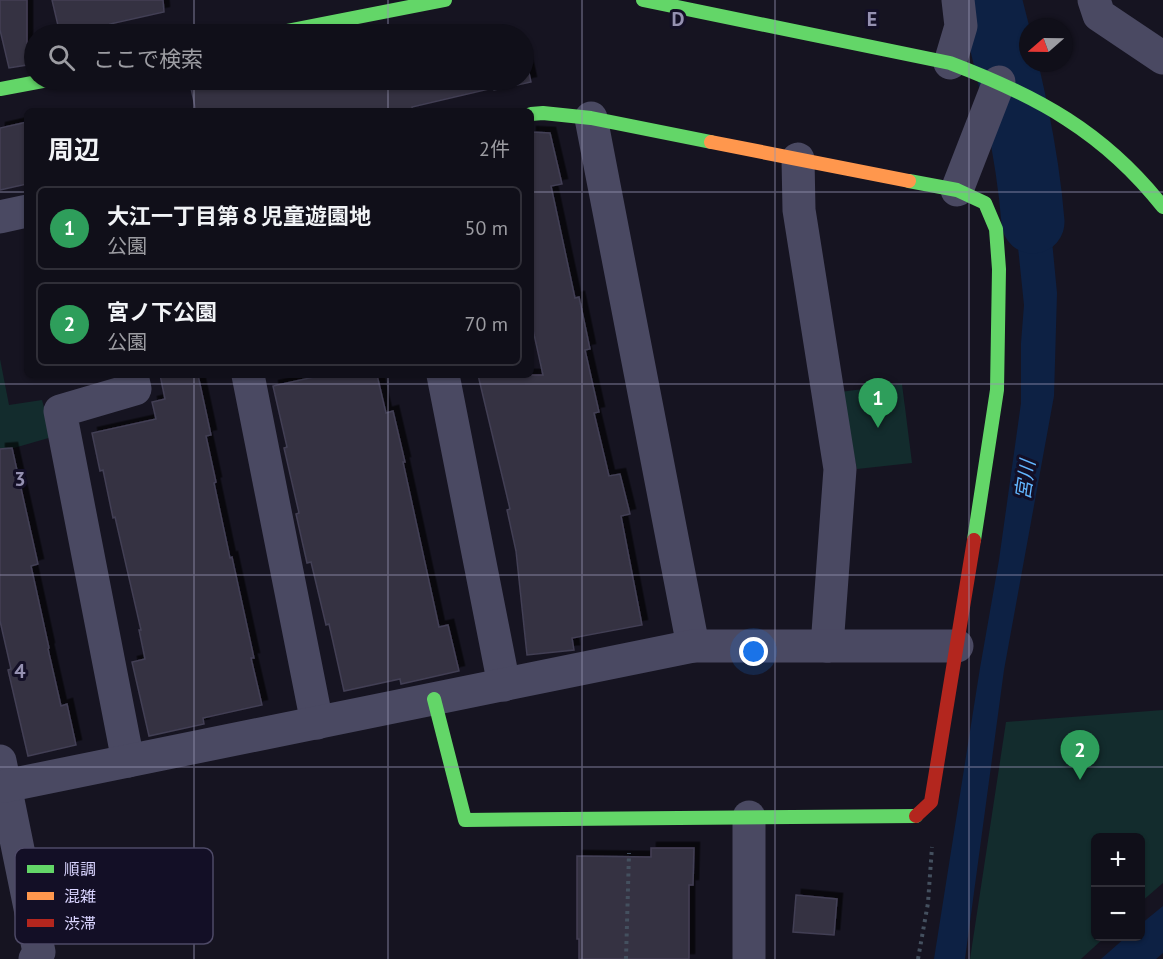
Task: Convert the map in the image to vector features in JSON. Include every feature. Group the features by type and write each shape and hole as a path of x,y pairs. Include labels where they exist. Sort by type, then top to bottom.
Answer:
{"street":[{"path":"322,24 445,0"},
{"path":"643,0 950,63 999,82 1036,100 1082,128 1160,194"},
{"path":"950,63 961,26 958,0"},
{"path":"1094,0 1099,15 1163,58"},
{"path":"957,190 999,82"},
{"path":"0,89 24,84"},
{"path":"434,699 465,820 917,816 931,802 997,390 999,269 996,229 985,203 957,190 591,118 534,114"},
{"path":"591,118 693,646"},
{"path":"798,159 799,210 840,469 827,646"},
{"path":"0,216 24,212"},
{"path":"128,761 60,411 135,389 133,378"},
{"path":"249,378 317,723"},
{"path":"444,378 504,685"},
{"path":"18,848 2,773 128,761 693,646 957,646"},
{"path":"749,817 749,959"},
{"path":"35,959 39,952 37,944"}],"path":[{"path":"918,959 928,903 933,830 925,808"},
{"path":"626,959 630,819"}],"green space":[{"path":"0,359 9,405 42,400 52,437 0,452"},
{"path":"902,384 912,463 857,469 840,392"},
{"path":"1163,710 1163,883 1145,899 1145,833 1091,833 1091,941 1101,941 1081,959 970,959 1006,722"}],"water":[{"path":"1006,131 1040,142 1057,293 1054,396 1004,670 965,959 934,959 999,560 1021,403 1021,343 1024,305"},
{"path":"1163,906 1163,953 1156,959 1101,959 1121,941 1145,941 1145,921"}],"building":[{"path":"0,0 27,0 27,24 24,24 24,66 9,68 0,30"},
{"path":"52,0 163,0 164,12 110,24 58,24"},
{"path":"191,90 484,90 412,108 195,108"},
{"path":"24,123 24,185 0,190 0,128"},
{"path":"534,132 550,133 562,184 551,186 575,298 579,297 590,349 585,350 599,412 594,413 609,476 620,474 630,514 621,516 642,625 572,638 574,650 527,655 516,551 507,510 510,509 479,378 534,378 534,375 543,375 534,334"},
{"path":"161,378 199,378 211,435 206,436 216,482 214,483 254,658 251,658 262,705 203,718 204,724 149,736 132,662 145,659 139,630 141,630 115,517 113,518 103,470 100,471 92,433 156,419 152,402 165,399"},
{"path":"309,378 378,378 386,413 393,411 439,627 448,625 459,671 401,684 400,679 344,691 329,624 326,625 311,562 307,563 296,514 299,513 284,448 287,447 273,386"},
{"path":"12,448 38,564 31,566 48,649 61,706 67,704 76,745 28,756 8,670 11,669 0,621 0,449"},
{"path":"651,848 694,848 693,885 689,885 689,959 579,959 577,856 651,857"},
{"path":"796,895 837,899 834,935 793,932"}],"waterway":[{"name":"宮川","path":"990,0 1022,138 1033,222"}],"traffic: fast":[{"path":"322,24 445,0"},
{"path":"643,0 950,63 1012,89 1067,119 1117,158 1163,207"},
{"path":"0,89 24,84"},
{"path":"534,114 591,118 711,142"},
{"path":"909,181 957,190 985,203 996,229 999,269 997,390 974,540"},
{"path":"434,699 465,820 916,816"}],"traffic: slow":[{"path":"711,142 909,181"}],"traffic: jam":[{"path":"916,816 931,802 974,540"}],"place":[{"name":"大江一丁目第８児童遊園地","path":"878,428"},
{"name":"宮ノ下公園","path":"1080,780"}]}
